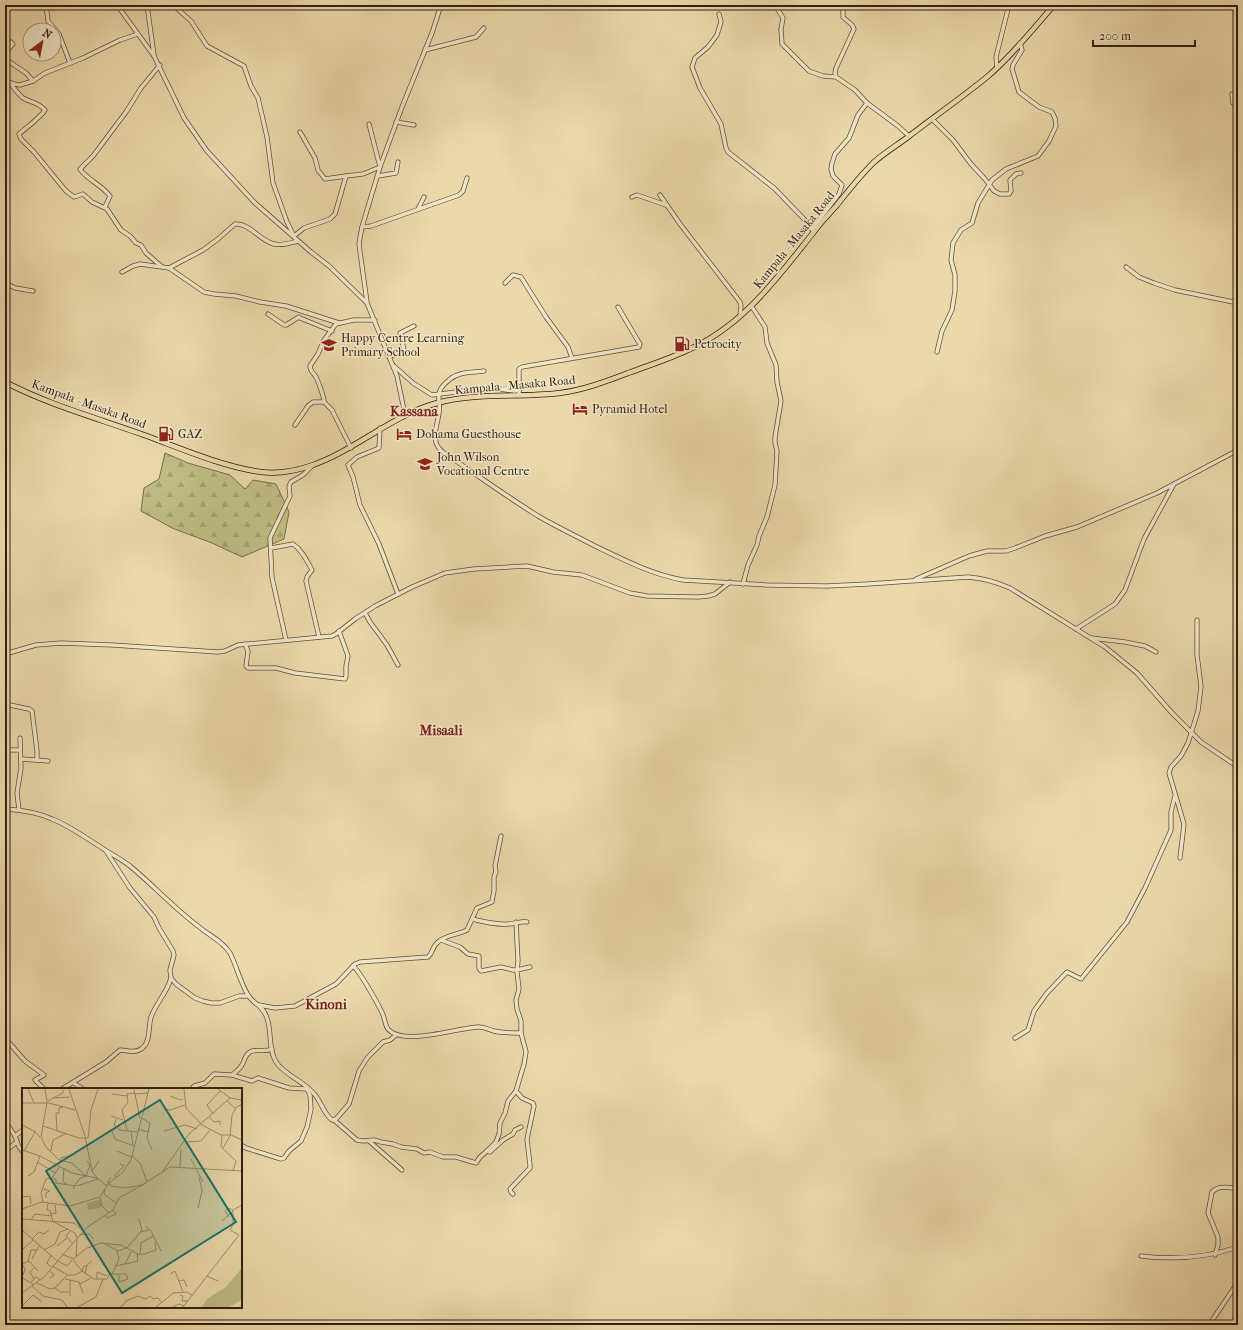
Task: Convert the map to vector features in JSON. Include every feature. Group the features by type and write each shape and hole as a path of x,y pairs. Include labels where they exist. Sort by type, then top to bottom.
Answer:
{"main road":[{"name":"Kampala - Masaka Road","path":"5,382 18,389 81,413 240,468 273,473 312,466 351,448 380,428 419,409 439,402 519,392 564,392 586,388 608,381 691,349 724,330 752,307 813,230 869,167 882,155 972,89 997,68 1054,5"}],"street":[{"path":"46,5 48,21 59,34 70,63"},
{"path":"117,5 160,65 184,118 199,140 255,203 329,266 367,303"},
{"path":"148,5 154,56"},
{"path":"173,5 192,21 207,46 244,66 251,86 258,98 267,137 273,183 287,222 294,236"},
{"path":"406,415 397,376 367,303 359,243 362,227 380,167 441,5"},
{"path":"775,5 783,18 781,39 785,48 809,71 823,76 836,77 855,90 867,103 909,136"},
{"path":"836,77 836,68 854,29 854,27 843,16 843,10 846,5"},
{"path":"997,68 996,57 1009,5"},
{"path":"719,14 721,22 717,35 711,44 697,56 692,63 692,70 700,88 721,124 728,152 774,188 813,230 838,194 842,185 833,176 831,169 835,154 849,138 858,115 867,103"},
{"path":"425,50 476,37 484,28"},
{"path":"5,80 10,83 20,85 33,81 45,72 83,58 120,40 138,34"},
{"path":"5,53 13,44 11,42"},
{"path":"937,352 942,331 952,310 955,285 955,275 951,260 953,243 961,230 972,223 978,203 996,177 1006,169 1038,156 1053,135 1056,126 1055,118 1052,112 1039,106 1019,92 1012,69 1022,50 1020,43"},
{"path":"5,59 26,73 33,81"},
{"path":"105,207 110,196 101,186 83,173 80,169 90,160 126,112 141,88 160,65"},
{"path":"10,83 24,98 40,104 45,110 41,116 19,134 21,139 72,196 78,197 83,194 92,202 105,207 121,230 141,245 146,253 161,266 166,269 169,268 204,292 236,296 254,301 286,306 339,323 375,320"},
{"path":"1232,94 1233,103 1238,109"},
{"path":"932,119 953,140 971,164 990,184 994,191 1000,194 1009,194 1011,191 1010,180 1016,174 1021,173"},
{"path":"396,122 414,125"},
{"path":"369,124 380,167"},
{"path":"300,132 315,158 318,170 325,178 363,174 380,167"},
{"path":"378,176 396,173 398,162"},
{"path":"294,236 304,228 330,219 335,214 346,176"},
{"path":"362,227 373,225 459,195 463,191 467,178"},
{"path":"660,194 667,206 740,302 740,317"},
{"path":"632,197 637,195 667,206"},
{"path":"418,209 424,197"},
{"path":"169,268 203,250 235,224 244,225 275,244 286,244 298,241"},
{"path":"122,272 140,264 161,266"},
{"path":"1126,267 1139,277 1154,283 1188,293 1238,303"},
{"path":"505,283 513,275 520,277 568,347 572,358"},
{"path":"5,283 15,288 33,292"},
{"path":"743,584 748,565 767,517 775,485 777,451 775,437 781,401 777,382 776,365 767,343 765,327 752,307"},
{"path":"393,365 419,387 432,395 499,389 519,392 518,373 520,368 639,346 640,344 638,340 618,308"},
{"path":"268,314 286,325 299,317 332,331"},
{"path":"339,323 324,340 318,354 310,366 324,397 324,402 332,410 351,448"},
{"path":"389,356 404,350 400,333 414,326"},
{"path":"484,370 456,375 444,385 438,395 440,412 434,433 435,439 441,451 539,516 610,554 649,571 683,580 743,584 826,586 968,577 983,578 996,582 1010,588 1105,647 1128,665 1191,732 1213,751 1238,767"},
{"path":"295,425 308,406 313,402 324,402"},
{"path":"380,428 379,448 357,457 348,465 360,505 379,544 398,594"},
{"path":"913,580 969,556 987,551 1010,550 1045,536 1077,527 1141,500 1237,451"},
{"path":"286,640 272,578 270,538 290,496 289,486 291,482 312,466"},
{"path":"1076,629 1115,604 1125,590 1144,539 1175,483"},
{"path":"271,548 293,544 301,551 312,570 306,581 319,636"},
{"path":"5,654 36,646 61,644 112,645 218,652 245,644 332,636 365,613 398,594 445,574 503,566 527,566 553,572 582,575 618,590 640,596 708,596 715,594 730,582"},
{"path":"365,613 398,665"},
{"path":"1180,858 1184,824 1169,770 1186,748 1198,711 1200,686 1197,655 1197,620"},
{"path":"245,644 248,651 246,666 248,668 276,668 295,674 345,678 348,656 339,632"},
{"path":"1090,638 1146,646 1156,652"},
{"path":"5,704 32,711 37,760"},
{"path":"19,810 17,794 21,768 20,738"},
{"path":"6,750 20,750"},
{"path":"21,759 48,761"},
{"path":"1015,1038 1028,1030 1034,1011 1047,993 1067,972 1081,979 1127,922 1145,888 1171,830 1170,812 1175,796"},
{"path":"5,809 19,810 52,819 83,836 129,866 198,926 226,948 230,953 249,996 259,1005 267,1019 273,1057 277,1064 315,1094 325,1114 357,1140 374,1140 401,1147 417,1149 424,1153 430,1152 443,1157 456,1156 476,1163 498,1138 502,1118 508,1100 516,1091 525,1058 524,1043 521,1033 521,1021 516,1000 519,989 516,922"},
{"path":"259,1005 282,1008 295,1006 336,984 353,966 360,962 428,957 432,953 433,948 441,940 467,930 477,908 492,902 494,877 496,872 495,866 501,836"},
{"path":"64,1088 106,1062 120,1050 136,1052 143,1049 148,1040 151,1017 169,986 171,978 170,970 173,951 158,928 154,917 130,888 105,850"},
{"path":"472,919 500,924 528,922"},
{"path":"441,940 460,947 468,954 479,956 479,968 481,971 501,967 517,970 530,967"},
{"path":"353,966 359,973 377,1004 388,1029 396,1035 435,1035 448,1031 482,1027 493,1031 521,1033"},
{"path":"171,978 176,984 203,1002 220,1002 239,996 249,996"},
{"path":"334,1120 341,1115 349,1104 360,1071 368,1057 383,1042 396,1035"},
{"path":"5,1038 25,1061 44,1075 36,1080 43,1088"},
{"path":"232,1075 239,1069 250,1052 258,1050 266,1052 272,1049"},
{"path":"193,1088 194,1086 205,1083 214,1074 232,1075 252,1081 258,1078 289,1088 307,1089"},
{"path":"74,1083 81,1088"},
{"path":"242,1145 254,1151 281,1159 284,1158 289,1151 299,1143 307,1127 311,1109 310,1095 304,1084"},
{"path":"513,1194 510,1189 530,1168 527,1139 534,1106 533,1103 522,1098 516,1091"},
{"path":"5,1121 22,1150"},
{"path":"500,1126 503,1140"},
{"path":"487,1151 491,1152 515,1130 521,1128"},
{"path":"15,1136 22,1131"},
{"path":"370,1140 402,1170"},
{"path":"5,1151 17,1142"},
{"path":"1215,1255 1218,1245 1218,1237 1208,1213 1212,1192 1214,1189 1225,1187 1238,1189"},
{"path":"1141,1256 1165,1258 1198,1257 1215,1255 1238,1247"},
{"path":"1209,1325 1238,1282"}],"green space":[{"path":"165,453 188,463 230,475 245,489 253,480 276,484 289,512 284,539 242,557 212,543 172,528 141,511 144,488 159,479"}],"place":[{"name":"Petrocity","path":"682,344"},
{"name":"Happy Centre Learning Primary School","path":"329,345"},
{"name":"Pyramid Hotel","path":"580,409"},
{"name":"GAZ","path":"166,434"},
{"name":"Dohama Guesthouse","path":"404,434"},
{"name":"John Wilson Vocational Centre","path":"425,464"}],"district":[{"name":"Kassana","path":"414,411"},
{"name":"Misaali","path":"441,730"},
{"name":"Kinoni","path":"326,1004"}]}
